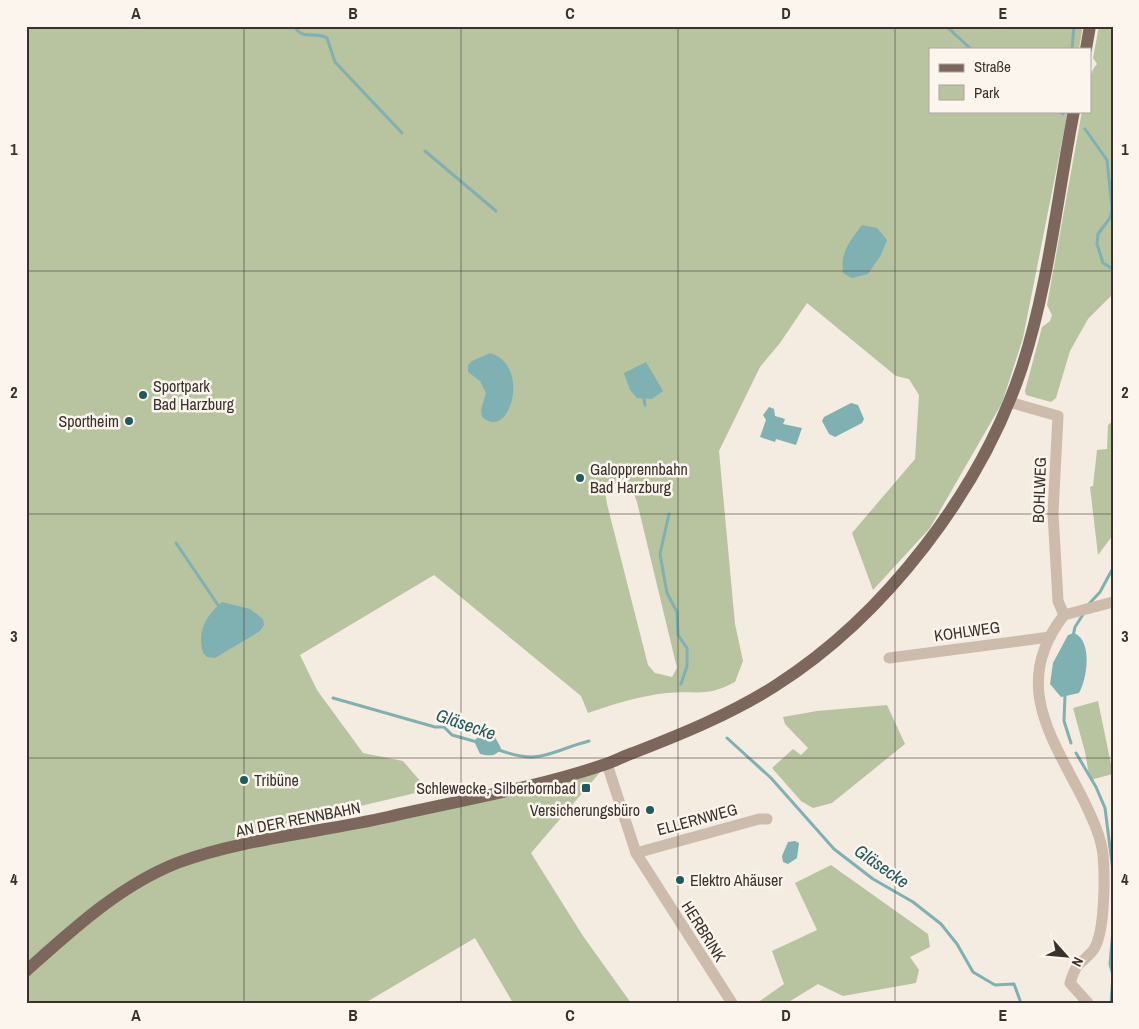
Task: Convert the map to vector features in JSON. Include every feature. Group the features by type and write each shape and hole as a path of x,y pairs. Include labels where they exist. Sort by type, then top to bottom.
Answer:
{"main road":[{"path":"1086,48 1090,26"},
{"name":"AN DER RENNBAHN","path":"26,971 86,919 127,889 177,863 225,850 433,807 607,764 656,745 747,702 808,663 879,598 939,526 967,483 1009,402 1041,299 1074,112"}],"street":[{"name":"BOHLWEG","path":"1009,402 1058,416 1053,513 1058,601 1064,615"},
{"path":"1088,1003 1070,982 1076,967 1094,949 1102,926 1103,854 1097,830 1057,750 1038,697 1037,673 1050,637 1064,615 1075,610 1113,602"},
{"name":"KOHLWEG","path":"889,658 1050,637"},
{"name":"HERBRINK","path":"607,764 636,853 732,1003"},
{"name":"ELLERNWEG","path":"636,853 759,819 767,819"}],"green space":[{"path":"26,26 1083,26 1079,48 929,48 929,112 1068,112 1023,338 1002,403 930,528 873,590 852,533 915,459 919,395 909,379 896,376 807,303 780,343 760,367 719,451 735,624 743,661 735,682 708,692 678,692 646,696 588,713 581,696 434,575 300,655 317,690 363,753 403,761 428,790 247,833 226,849 607,764 531,853 583,936 631,1003 513,1003 475,938 365,1003 26,1003","holes":["618,482 632,489 637,502 677,668 672,677 655,673 648,665 605,491"]},
{"path":"1099,26 1113,26 1113,294 1088,319 1070,351 1056,398 1051,402 1026,395 1025,391 1042,327 1050,321 1052,315 1047,305 1082,112 1092,112 1092,72 1097,64 1093,58"},
{"path":"1113,421 1113,535 1098,555 1090,487 1093,486 1097,450 1107,449 1108,425"},
{"path":"1098,701 1113,774 1090,780 1085,752 1073,708"},
{"path":"887,705 905,744 832,803 813,808 801,801 772,768 793,749 801,755 808,748 785,724 783,717 817,711"},
{"path":"831,865 928,934 930,947 910,957 919,970 916,983 843,996 818,984 787,1003 757,1003 784,984 772,951 817,930 795,883"}],"water":[{"path":"862,225 877,228 887,240 881,255 868,274 852,278 843,273 843,259 850,242"},
{"path":"490,353 503,360 510,372 513,385 512,399 508,411 501,419 492,422 482,417 481,410 486,393 480,381 468,372 468,365 472,361"},
{"path":"646,362 663,391 652,399 637,398 630,390 624,373"},
{"path":"851,403 858,405 864,419 862,423 835,437 829,434 822,421 824,417"},
{"path":"769,407 774,409 775,416 785,419 783,424 802,428 796,445 776,439 775,442 760,437 766,420 763,415"},
{"path":"222,602 250,609 263,619 264,625 260,631 215,658 207,657 203,653 201,645 202,631 211,613"},
{"path":"1074,633 1080,637 1084,644 1087,661 1086,670 1079,693 1061,697 1050,684 1053,663 1068,635"},
{"path":"479,736 495,737 501,748 495,754 480,754 474,741"},
{"path":"795,841 799,843 797,858 788,864 783,862 782,856 788,842"}],"waterway":[{"path":"295,26 298,31 305,35 318,35 327,38 335,62 402,133"},
{"name":"Gläsecke","path":"946,26 970,48"},
{"path":"1072,48 1074,26"},
{"name":"Gläsecke","path":"1085,129 1107,160 1112,208 1110,218 1098,234 1097,244 1103,263 1113,269"},
{"path":"425,151 496,211"},
{"path":"643,395 645,405"},
{"path":"669,514 660,554 667,593 677,612 678,635 687,648 687,666 681,684"},
{"name":"Gläsecke","path":"176,543 220,608"},
{"name":"Gläsecke","path":"1088,605 1100,592 1113,568"},
{"name":"Gläsecke","path":"1073,636 1075,627 1084,613"},
{"name":"Gläsecke","path":"1065,695 1064,721 1071,743"},
{"name":"Gläsecke","path":"333,698 435,727 444,727 452,735 477,742"},
{"name":"Gläsecke","path":"727,738 771,778 834,849 873,879 913,902 941,924 957,944 973,972 995,985 1014,984 1021,1003"},
{"name":"Gläsecke","path":"496,749 511,754 535,757 544,756 589,741"},
{"name":"Gläsecke","path":"1076,753 1096,787 1105,808 1113,871"},
{"name":"Gläsecke","path":"1111,1003 1113,975 1110,964 1113,930"}],"place":[{"name":"Sportpark Bad Harzburg","path":"143,395"},
{"name":"Sportheim","path":"129,421"},
{"name":"Galopprennbahn Bad Harzburg","path":"580,478"},
{"name":"Tribüne","path":"244,780"},
{"name":"Schlewecke, Silberbornbad","path":"586,788"},
{"name":"Versicherungsbüro","path":"650,810"},
{"name":"Elektro Ahäuser","path":"680,880"}]}
